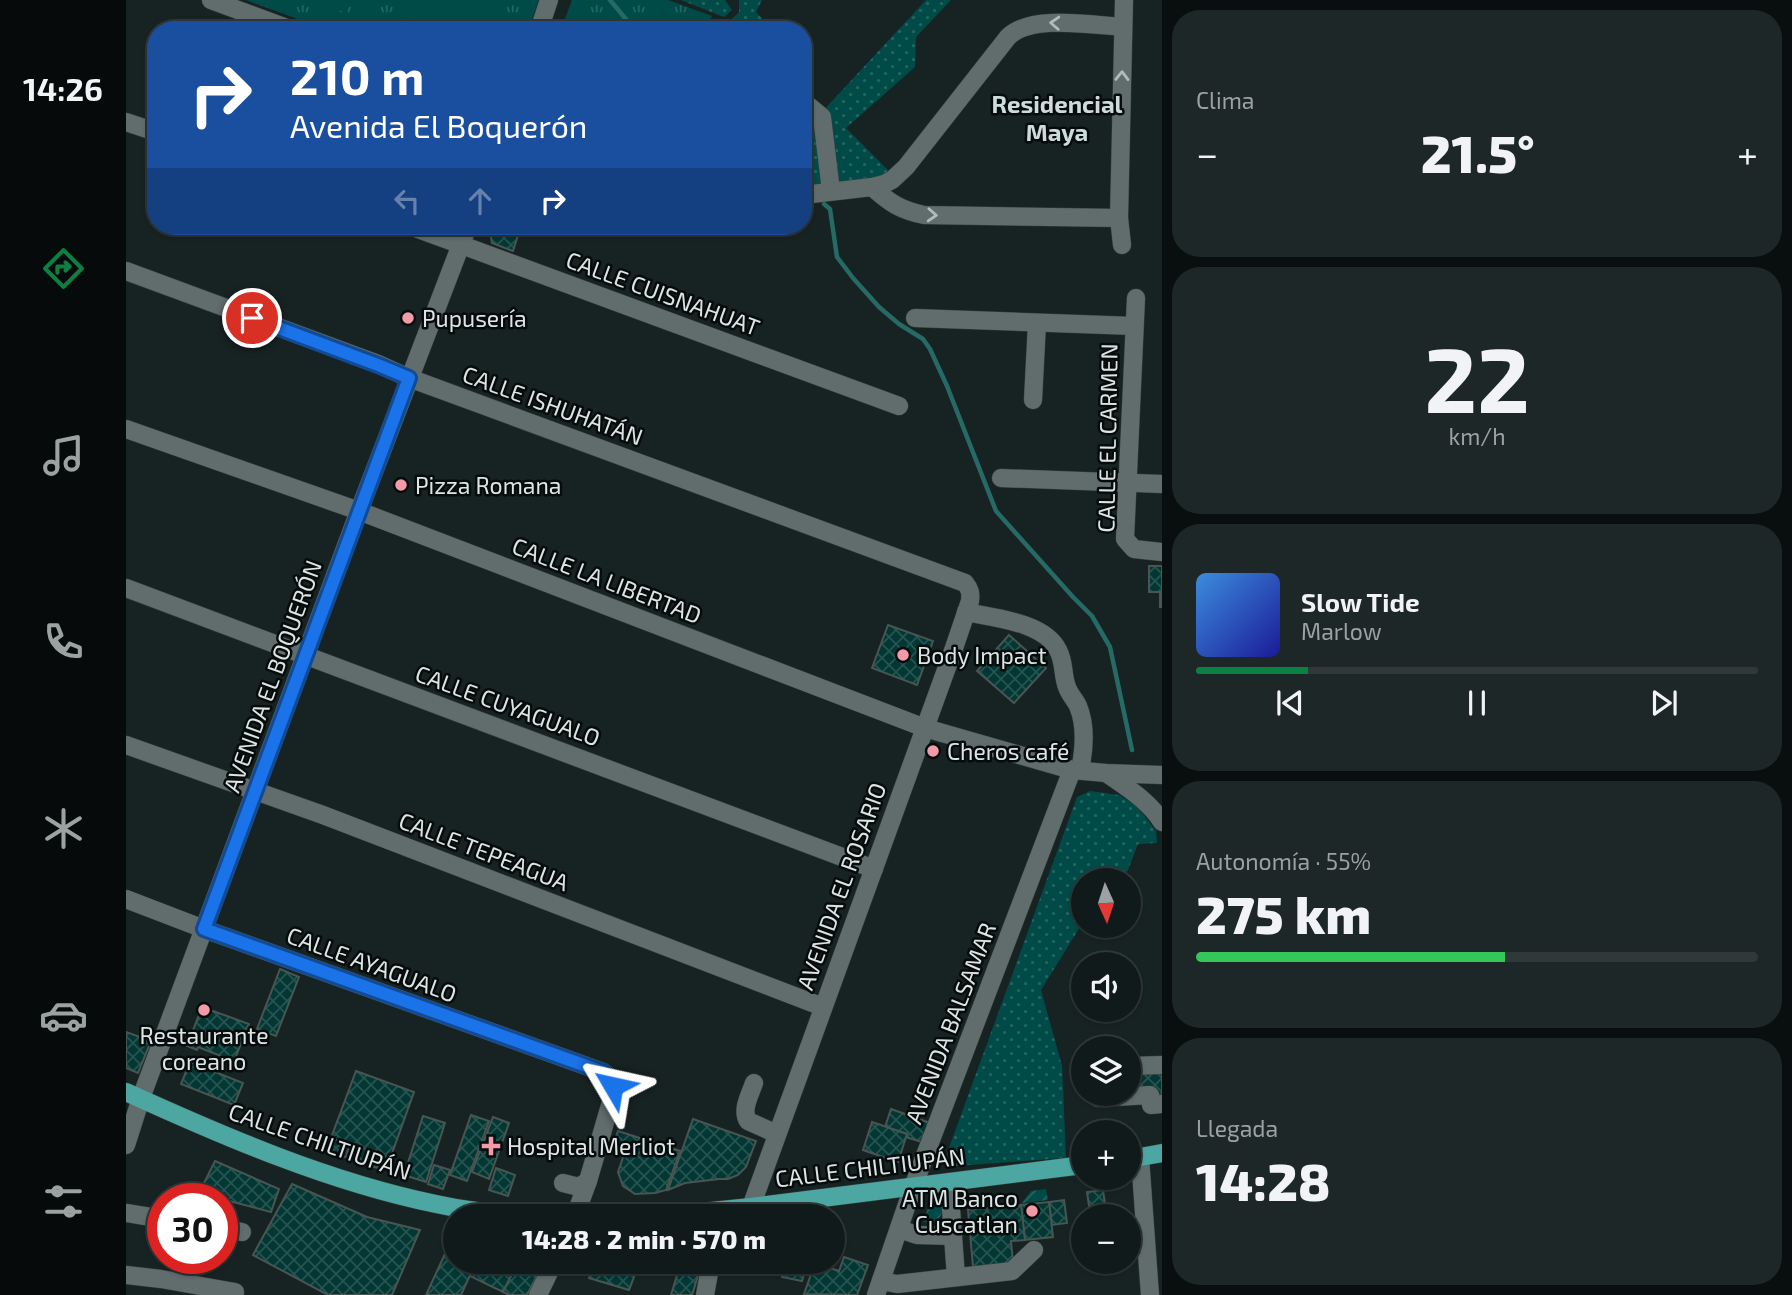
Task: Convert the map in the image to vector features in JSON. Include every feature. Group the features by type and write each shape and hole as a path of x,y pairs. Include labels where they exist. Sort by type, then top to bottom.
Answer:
{"main road":[{"name":"CALLE CHILTIUPÁN","path":"134,1095 255,1147 335,1177 443,1206"},
{"path":"1141,1157 1162,1153"},
{"path":"1141,1158 1162,1159"},
{"name":"CALLE CHILTIUPÁN","path":"775,1204 1071,1167"}],"street":[{"path":"211,0 268,21"},
{"path":"542,21 549,0"},
{"path":"1122,245 1119,218 1124,0"},
{"path":"812,194 872,187 892,180 906,167 1014,30 1040,22 1123,27"},
{"path":"812,109 822,117 831,191"},
{"path":"126,121 147,129"},
{"path":"900,172 905,211"},
{"path":"872,187 905,211 924,215 1119,218"},
{"name":"CALLE CUISNAHUAT","path":"434,235 900,406"},
{"name":"AVENIDA EL BOQUERÓN","path":"126,1144 134,1095 204,929 465,235"},
{"name":"CALLE ISHUHATÁN","path":"126,271 965,583"},
{"name":"CALLE EL CARMEN","path":"1136,298 1125,538 1134,549 1162,552"},
{"path":"915,318 1134,326"},
{"path":"1033,400 1037,323"},
{"name":"CALLE LA LIBERTAD","path":"126,429 359,511 925,728 1076,770 1162,775"},
{"path":"1001,478 1162,484"},
{"name":"AVENIDA EL ROSARIO","path":"752,1204 966,612 971,594 965,583"},
{"name":"CALLE CUYAGUALO","path":"126,588 874,869"},
{"name":"AVENIDA BALSAMAR","path":"879,1288 913,1187 1083,752 1078,706 1068,690 1064,664 1057,648 1045,634 1019,623 966,612"},
{"name":"CALLE TEPEAGUA","path":"126,745 256,790 823,1007"},
{"path":"1106,773 1137,795 1162,822"},
{"name":"CALLE AYAGUALO","path":"126,899 603,1072 611,1078 613,1095 588,1181"},
{"path":"1141,1066 1162,1065"},
{"path":"754,1083 745,1117 748,1121 777,1134"},
{"path":"1141,1096 1150,1096 1151,1105 1162,1104"},
{"path":"563,1183 579,1187 588,1181"},
{"path":"579,1204 588,1181"},
{"path":"949,1182 956,1277"},
{"path":"1141,1190 1155,1259 1150,1295"},
{"path":"126,1213 147,1216"},
{"path":"899,1229 917,1235 953,1236"},
{"path":"238,1231 242,1232"},
{"path":"879,1288 1012,1271 1034,1250"},
{"path":"538,1295 548,1274"},
{"path":"705,1295 709,1274"},
{"path":"126,1275 237,1287"}],"green space":[{"path":"246,0 539,0 531,21 303,21"},
{"path":"314,0 351,0 346,13"},
{"path":"406,0 444,0 437,21 416,21 401,16"},
{"path":"460,0 496,0 489,21 454,21"},
{"path":"572,0 668,0 712,16 710,21 564,21"},
{"path":"681,0 725,0 732,10 724,17"},
{"path":"739,0 762,0 756,12 764,21 730,21 739,12"},
{"path":"926,0 951,0 916,37 915,67 846,128 893,175 812,188 812,112 821,113"},
{"path":"1090,791 1119,795 1137,806 1156,831 1157,843 1138,844 1129,868 1071,868 1071,938 1073,938 1041,990 1062,1066 1066,1158 955,1166 946,1156 1077,797"},
{"path":"1046,1189 1048,1200 1022,1203 1031,1191"},
{"path":"941,1203 941,1216 932,1222 923,1222 929,1205"}],"building":[{"path":"491,235 518,235 513,251 492,243"},
{"path":"1149,566 1162,566 1162,607 1160,592 1149,592"},
{"name":"Body Impact","path":"888,625 933,641 917,685 872,668"},
{"path":"1009,635 1046,668 1014,703 977,671"},
{"path":"280,969 299,977 276,1036 257,1029"},
{"path":"202,1007 249,1024 234,1061 198,1047 197,1050 187,1046"},
{"path":"126,1032 151,1041 138,1073 126,1068"},
{"path":"190,1062 243,1083 234,1105 181,1084"},
{"path":"1162,1069 1162,1100 1159,1100 1158,1092 1141,1093 1141,1070"},
{"path":"356,1071 414,1092 390,1159 382,1156 377,1168 346,1157 350,1145 331,1138"},
{"path":"891,1109 933,1124 928,1144 885,1127"},
{"path":"471,1115 489,1121 467,1181 450,1175"},
{"path":"423,1116 445,1123 426,1182 404,1175"},
{"name":"Hospital Merliot","path":"493,1117 509,1123 489,1179 472,1172"},
{"path":"693,1119 756,1141 746,1167 738,1175 728,1179 685,1183 668,1190"},
{"path":"872,1122 907,1134 898,1162 863,1150"},
{"path":"618,1131 680,1151 666,1190 635,1194 623,1186 618,1172 627,1146 614,1142"},
{"path":"331,1138 350,1145 346,1157 329,1155"},
{"path":"215,1161 279,1189 271,1212 238,1203 238,1183 204,1183"},
{"path":"434,1165 450,1170 443,1189 428,1184"},
{"path":"496,1168 515,1175 508,1196 489,1190"},
{"path":"292,1184 367,1217 420,1230 392,1295 328,1295 253,1255"},
{"path":"1103,1190 1105,1204 1089,1204 1087,1192"},
{"path":"1064,1200 1067,1223 1052,1225 1049,1202"},
{"path":"1049,1202 1053,1237 1025,1240 1021,1205"},
{"path":"1021,1205 1025,1240 1011,1241 1013,1263 973,1267 968,1210"},
{"path":"845,1257 868,1265 857,1295 804,1294 811,1274 845,1274"},
{"path":"443,1258 443,1274 471,1274 461,1295 426,1295"},
{"path":"471,1274 512,1274 503,1292 470,1276"},
{"path":"512,1274 538,1274 527,1295 509,1295 503,1292"},
{"path":"590,1274 635,1274 629,1290 589,1278"},
{"path":"677,1274 699,1274 692,1295 671,1295"},
{"path":"783,1274 804,1274 802,1281 782,1277"}],"waterway":[{"path":"610,0 628,21"},
{"path":"824,204 830,209 837,257 879,307 923,339 930,349 996,511 1092,616 1110,647 1132,750"}],"place":[{"name":"Pupusería","path":"408,318"},
{"name":"Pizza Romana","path":"401,485"},
{"name":"Body Impact","path":"903,655"},
{"name":"Cheros café","path":"933,751"},
{"name":"Restaurante coreano","path":"204,1010"},
{"name":"Hospital Merliot","path":"491,1146"},
{"name":"ATM Banco Cuscatlan","path":"1032,1211"}],"district":[{"name":"Residencial Maya","path":"1057,117"}],"route":[{"path":"252,318 409,378 204,929 603,1072 611,1078 613,1086"}]}
